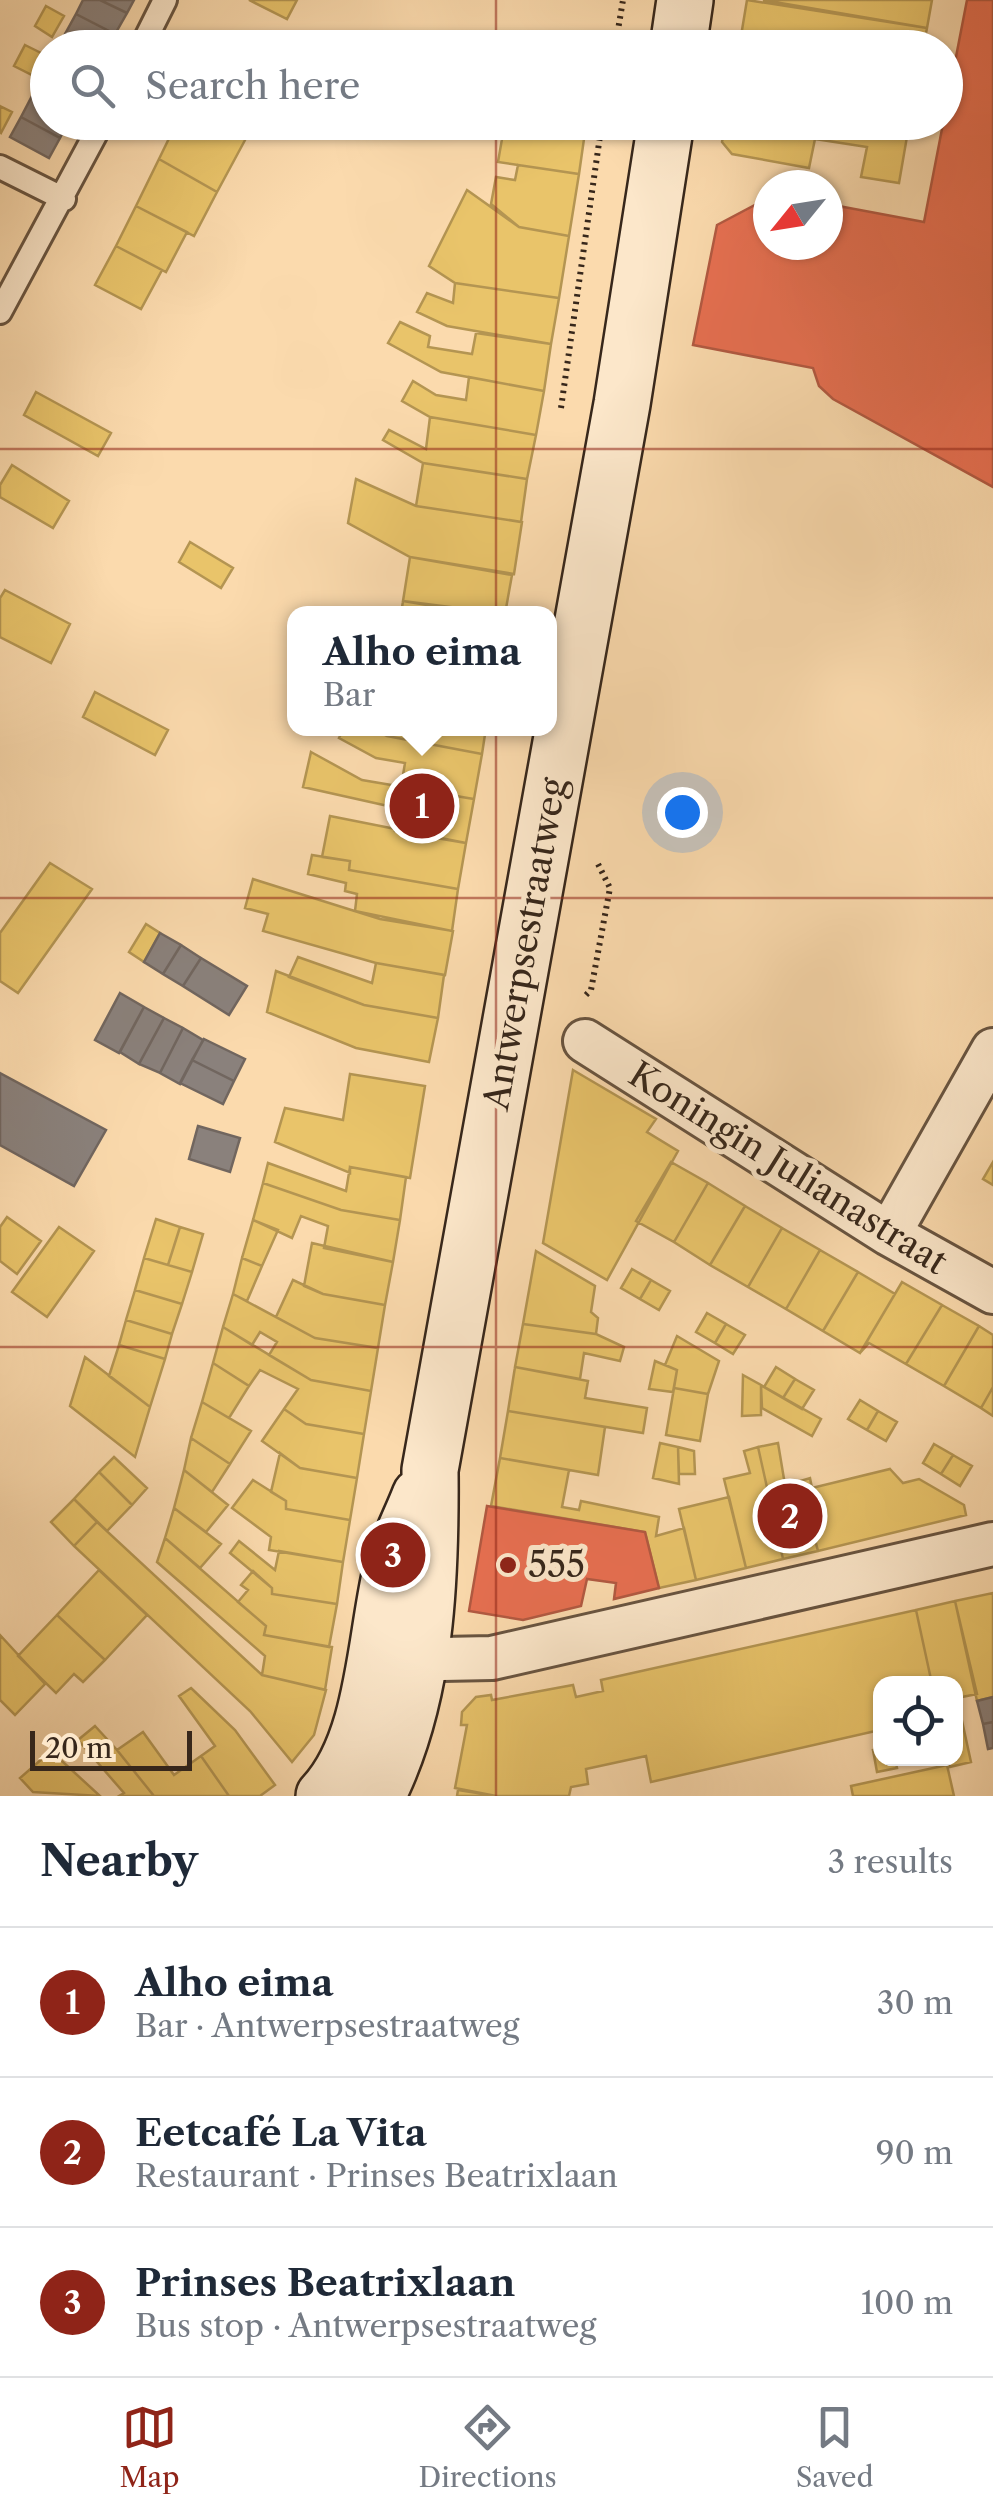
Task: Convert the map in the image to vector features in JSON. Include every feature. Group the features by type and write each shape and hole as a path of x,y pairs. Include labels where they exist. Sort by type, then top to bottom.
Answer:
{"street":[{"path":"681,30 685,0"},
{"name":"Antwerpsestraatweg","path":"324,1796 335,1784 431,1570 430,1470 622,404 663,140"},
{"name":"Koningin Julianastraat","path":"584,1042 890,1234 993,1292"},
{"path":"890,1234 993,1050"},
{"path":"397,1652 492,1658 993,1544"},
{"name":"Antwerpsestraatweg","path":"378,1796 407,1721 397,1652"}],"lane":[{"path":"150,30 165,0"},
{"path":"0,312 93,140"},
{"path":"0,167 64,198"}],"path":[{"path":"618,30 623,0"},
{"path":"558,428 599,140"}],"building: Homes":[{"path":"249,0 297,0 287,19"},
{"path":"747,0 927,28 927,30 742,30"},
{"path":"763,0 932,0 927,28"},
{"path":"46,6 64,16 56,30 35,26"},
{"path":"25,45 30,48 30,74 14,66"},
{"path":"0,106 12,112 1,133 0,132"},
{"path":"168,140 245,140 217,192 159,159"},
{"path":"502,140 584,140 579,174 498,162"},
{"path":"815,140 809,168 732,154 722,142"},
{"path":"822,140 906,140 899,183 861,177 867,147"},
{"path":"159,159 217,192 194,236 136,206"},
{"path":"518,165 579,174 569,236 519,227 491,204 496,177 515,180"},
{"path":"467,190 519,227 569,236 559,298 455,283 429,266"},
{"path":"136,206 187,232 166,272 116,246"},
{"path":"116,246 162,270 141,309 95,285"},
{"path":"455,283 559,298 551,344 447,326 417,312 427,293 453,303"},
{"path":"400,322 430,336 428,347 472,354 476,333 551,344 544,391 441,372 388,343"},
{"path":"469,377 544,391 536,435 430,417 402,401 413,381 436,395 466,400"},
{"path":"36,392 111,433 98,456 24,415"},
{"path":"430,417 536,435 527,479 423,463 383,440 389,430 426,449"},
{"path":"423,463 527,479 521,522 416,506"},
{"path":"12,465 69,501 53,528 0,497 0,485"},
{"path":"356,479 416,506 522,522 514,574 410,557 348,523"},
{"path":"190,542 233,568 221,588 179,562"},
{"path":"410,557 512,575 506,606 442,606 403,601"},
{"path":"5,590 70,624 51,663 0,637 0,598"},
{"path":"403,601 433,606 402,606"},
{"path":"95,692 168,730 155,755 83,717"},
{"path":"387,736 482,754 474,799 401,787 405,763 376,758 339,738"},
{"path":"387,736 485,736 482,754"},
{"path":"311,752 362,780 474,799 466,843 395,831 397,808 303,787"},
{"path":"330,816 466,843 458,889 349,870 350,861 322,857"},
{"path":"312,855 350,861 349,870 458,889 452,931 355,911 357,894 345,891 346,883 308,874"},
{"path":"50,863 92,889 18,993 0,981 0,933"},
{"path":"253,879 380,919 453,931 445,975 376,963 263,931 268,914 245,908"},
{"path":"146,924 160,933 144,962 129,952"},
{"path":"298,957 372,983 376,963 444,975 438,1018 364,1005 289,977"},
{"path":"276,971 364,1005 438,1018 429,1062 356,1048 267,1012"},
{"path":"573,1070 656,1119 647,1132 678,1151 607,1280 543,1243"},
{"path":"350,1074 425,1086 410,1178 350,1167 350,1173 275,1142 285,1108 343,1120"},
{"path":"671,1162 708,1183 674,1242 636,1221"},
{"path":"993,1162 993,1185 983,1179"},
{"path":"268,1163 346,1191 350,1167 406,1177 400,1220 341,1210 263,1183"},
{"path":"263,1183 341,1210 400,1220 393,1262 324,1248 328,1226 301,1216 292,1238 253,1220"},
{"path":"708,1183 745,1206 710,1265 674,1242"},
{"path":"745,1206 782,1228 748,1287 710,1265"},
{"path":"7,1217 41,1241 17,1274 0,1261 0,1227"},
{"path":"156,1219 180,1227 168,1265 144,1258"},
{"path":"253,1220 278,1230 262,1266 242,1258"},
{"path":"59,1227 94,1251 47,1317 12,1292"},
{"path":"180,1227 203,1234 192,1272 168,1265"},
{"path":"782,1228 820,1250 786,1309 748,1287"},
{"path":"312,1243 393,1262 385,1305 323,1294 304,1286"},
{"path":"820,1250 858,1272 823,1331 786,1309"},
{"path":"536,1251 595,1286 591,1312 598,1318 596,1334 523,1324"},
{"path":"144,1258 192,1272 182,1304 135,1290"},
{"path":"242,1258 262,1266 247,1301 233,1294"},
{"path":"632,1269 651,1280 640,1299 621,1288"},
{"path":"858,1272 895,1294 860,1353 823,1331"},
{"path":"293,1280 323,1294 385,1305 378,1348 315,1338 276,1317"},
{"path":"651,1280 670,1291 659,1310 640,1299"},
{"path":"902,1282 942,1305 906,1364 869,1343 860,1353"},
{"path":"135,1290 182,1304 172,1334 126,1320"},
{"path":"233,1294 315,1338 378,1348 371,1391 311,1380 269,1355 277,1342 260,1332 252,1345 223,1327"},
{"path":"942,1305 979,1326 944,1386 906,1364"},
{"path":"707,1313 726,1324 715,1343 696,1332"},
{"path":"126,1320 172,1334 165,1359 119,1345"},
{"path":"523,1324 596,1334 624,1347 620,1361 584,1353 580,1379 515,1367"},
{"path":"726,1324 745,1335 733,1354 715,1343"},
{"path":"979,1326 993,1335 993,1387 981,1408 944,1386"},
{"path":"223,1327 311,1380 371,1391 364,1434 306,1424 284,1409 298,1389 260,1370 249,1386 213,1363"},
{"path":"677,1336 719,1361 708,1394 674,1388 677,1370 665,1365"},
{"path":"119,1345 165,1359 150,1407 109,1376"},
{"path":"85,1357 150,1407 135,1457 70,1406"},
{"path":"655,1361 677,1370 673,1392 649,1389"},
{"path":"213,1363 249,1386 229,1418 202,1402"},
{"path":"515,1367 588,1381 585,1398 647,1408 643,1433 508,1411"},
{"path":"776,1367 795,1379 783,1398 764,1387"},
{"path":"743,1375 761,1385 761,1415 742,1416"},
{"path":"795,1379 814,1390 802,1409 783,1398"},
{"path":"761,1385 821,1419 812,1436 762,1408"},
{"path":"993,1387 993,1416 981,1408"},
{"path":"674,1388 708,1394 700,1441 666,1435"},
{"path":"860,1400 878,1411 867,1430 848,1419"},
{"path":"202,1402 251,1431 230,1464 191,1438"},
{"path":"284,1409 306,1424 364,1434 357,1478 300,1468 262,1441"},
{"path":"508,1411 605,1427 598,1475 500,1458"},
{"path":"878,1411 897,1422 886,1441 867,1430"},
{"path":"191,1438 230,1464 212,1492 184,1470"},
{"path":"660,1443 678,1447 679,1484 653,1478"},
{"path":"778,1443 786,1491 801,1487 818,1551 783,1559 758,1447"},
{"path":"934,1444 953,1455 941,1474 923,1463"},
{"path":"678,1447 694,1451 695,1474 679,1474"},
{"path":"758,1447 783,1559 746,1568 724,1479 750,1473 744,1451"},
{"path":"280,1453 300,1468 357,1478 350,1520 286,1509 286,1501 271,1492"},
{"path":"953,1455 972,1466 960,1486 941,1474"},
{"path":"114,1457 147,1488 132,1505 99,1472"},
{"path":"500,1458 569,1470 562,1507 579,1510 581,1501 659,1517 656,1536 684,1528 696,1580 659,1588 645,1532 491,1506"},
{"path":"890,1469 903,1483 919,1479 964,1505 966,1515 818,1551 800,1481 810,1478 812,1488"},
{"path":"184,1470 228,1505 206,1532 174,1508"},
{"path":"99,1472 132,1505 107,1531 74,1499"},
{"path":"253,1480 286,1501 286,1509 350,1520 343,1562 269,1550 271,1537 232,1508"},
{"path":"729,1497 746,1568 696,1580 679,1509"},
{"path":"74,1499 97,1522 74,1546 51,1522"},
{"path":"174,1508 221,1544 200,1568 165,1538"},
{"path":"97,1522 262,1675 326,1690 314,1735 292,1762 250,1711 74,1546"},
{"path":"165,1538 266,1626 264,1635 332,1647 325,1690 262,1675 265,1656 157,1562"},
{"path":"239,1541 275,1570 279,1551 343,1562 337,1604 272,1594 272,1588 230,1553"},
{"path":"99,1570 147,1615 105,1660 57,1615"},
{"path":"253,1571 272,1588 272,1594 337,1604 329,1647 264,1635 266,1626 238,1602 248,1590 241,1585"},
{"path":"993,1593 993,1697 977,1701 955,1601"},
{"path":"955,1601 977,1694 963,1697 963,1676 930,1676 916,1610"},
{"path":"916,1610 930,1676 873,1676 873,1732 651,1782 646,1756 586,1769 588,1784 571,1787 569,1796 496,1796 455,1788 467,1725 461,1725 462,1712 476,1697 491,1695 492,1700 573,1685 576,1697 603,1691 601,1680"},
{"path":"57,1615 105,1660 83,1682 74,1674 56,1693 18,1656"},
{"path":"0,1635 45,1684 15,1715 0,1700"},
{"path":"191,1688 235,1730 275,1785 260,1796 229,1796 201,1756 215,1746 179,1696"},
{"path":"963,1725 971,1762 963,1764"},
{"path":"95,1726 154,1796 119,1796 124,1793 78,1740"},
{"path":"143,1732 174,1775 201,1756 229,1796 154,1796 117,1750"},
{"path":"51,1751 100,1796 33,1792 20,1778"},
{"path":"876,1766 897,1766 897,1768 877,1772"},
{"path":"947,1766 954,1796 853,1796 851,1786"},
{"path":"458,1790 496,1796 457,1796"}],"building: Shops":[{"path":"967,0 993,0 993,487 833,399 819,386 813,368 693,345 717,225 753,206 753,260 843,260 843,207 924,222 940,140 963,140 963,30"},
{"path":"487,1506 645,1532 659,1588 614,1599 616,1583 587,1579 581,1606 523,1620 469,1611"}],"building: Industry":[{"path":"83,0 100,0 127,13 117,30 107,30 76,14"},
{"path":"100,0 134,0 127,13"},
{"path":"76,14 107,30 67,30"},
{"path":"30,100 30,122 21,117"},
{"path":"21,117 30,122 30,140 59,140 49,158 10,137"},
{"path":"160,933 181,945 163,974 144,962"},
{"path":"181,945 201,958 183,986 163,974"},
{"path":"201,958 247,986 229,1015 183,986"},
{"path":"120,993 144,1007 119,1053 95,1040"},
{"path":"144,1007 164,1018 139,1064 120,1052"},
{"path":"164,1018 183,1028 160,1073 139,1064"},
{"path":"183,1028 203,1040 180,1084 160,1073"},
{"path":"204,1039 245,1059 234,1081 192,1060"},
{"path":"192,1060 234,1081 223,1104 180,1083"},
{"path":"0,1073 106,1130 74,1186 0,1145"},
{"path":"198,1126 240,1138 230,1172 189,1159"},
{"path":"993,1697 993,1722 983,1724 977,1701"},
{"path":"993,1722 993,1748 988,1749 983,1724"}],"place":[{"name":"Alho eima","path":"422,806"},
{"name":"Eetcafé La Vita","path":"790,1516"},
{"name":"Prinses Beatrixlaan","path":"393,1555"},
{"name":"555","path":"508,1565"}]}
